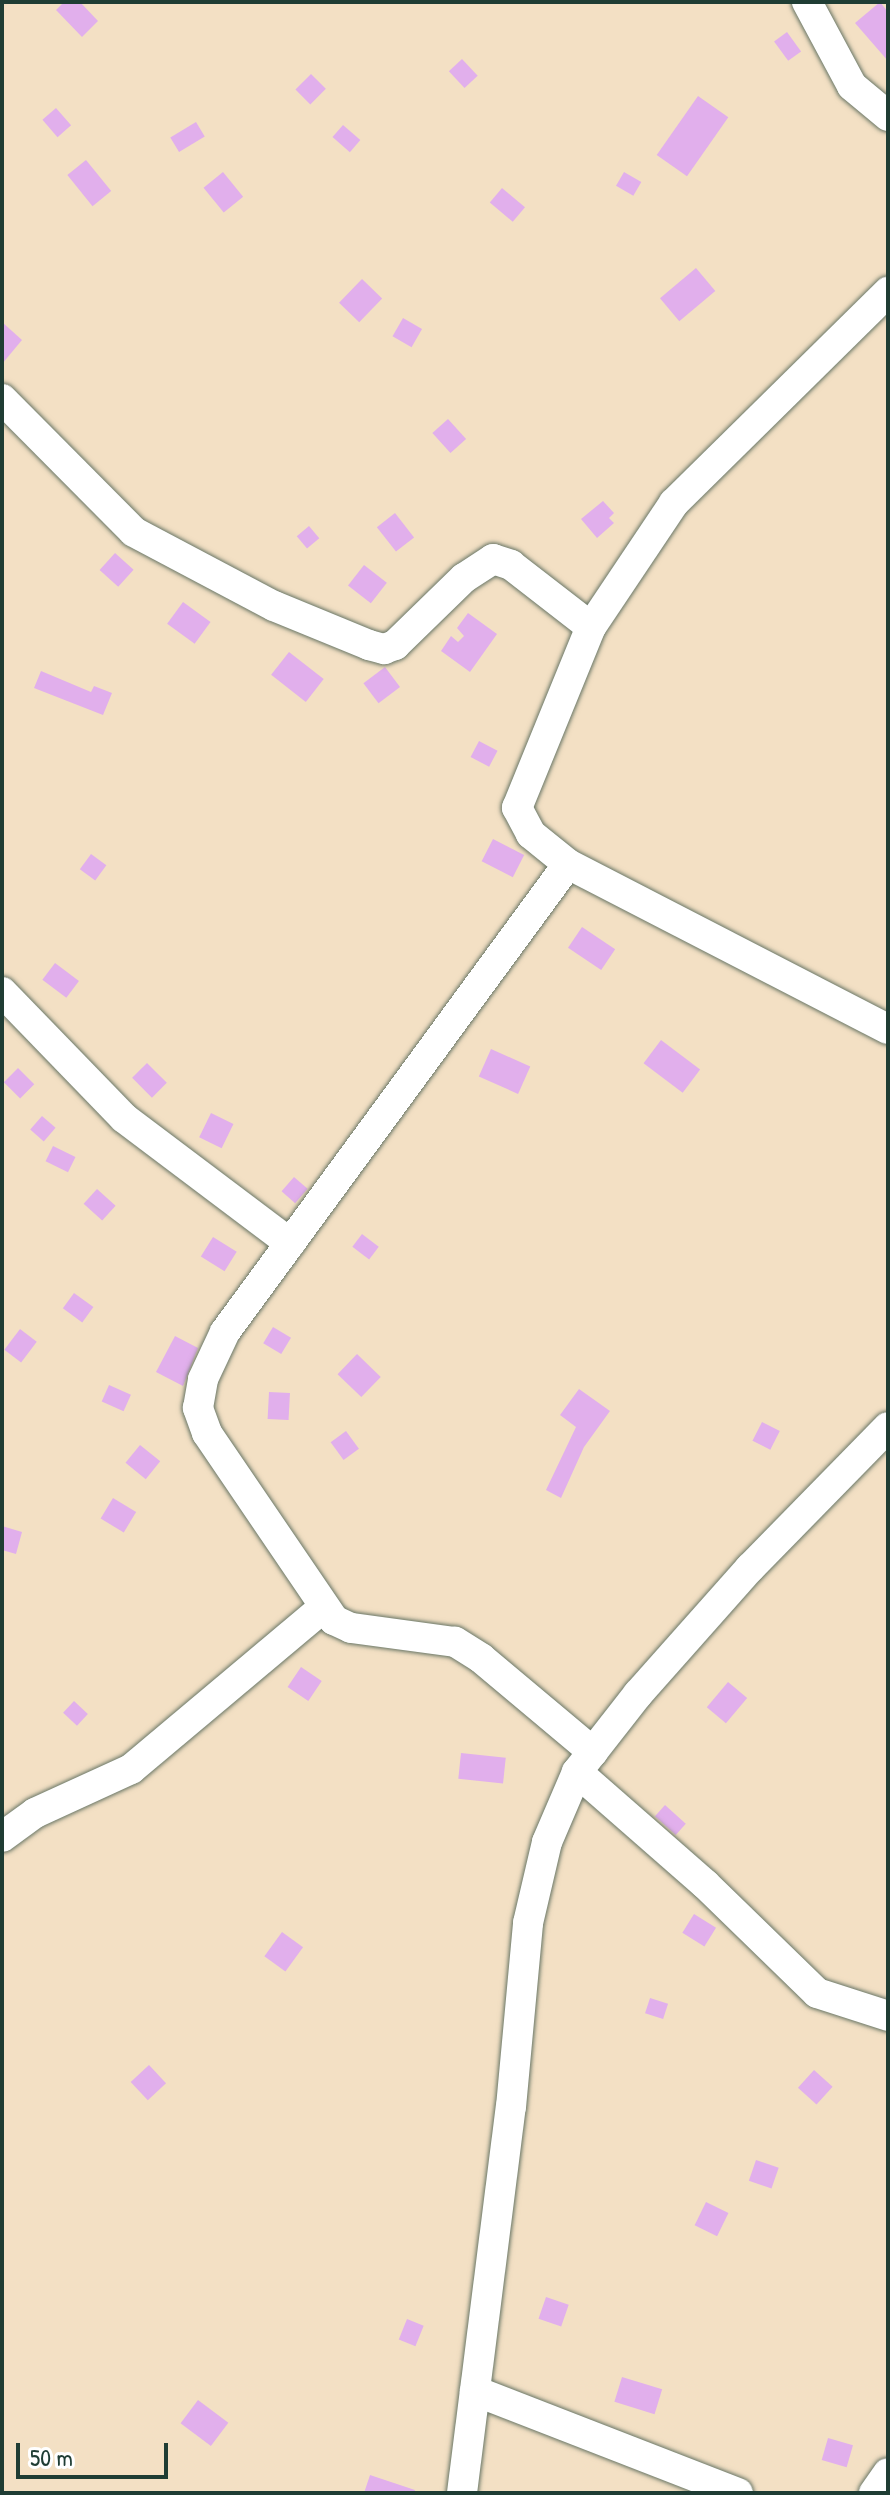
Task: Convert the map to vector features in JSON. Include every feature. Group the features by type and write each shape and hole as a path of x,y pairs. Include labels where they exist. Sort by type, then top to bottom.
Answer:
{"street":[{"path":"807,2 852,86 888,116"},
{"path":"888,292 674,503 591,627 517,808 531,834 568,864 888,1029"},
{"path":"2,399 134,532 274,606 369,645 384,649 395,645 464,578 493,559 511,565 591,627"},
{"path":"568,864 225,1332 203,1379 198,1408 207,1433 323,1608 351,1628 455,1642 481,1658 817,1993 888,2016"},
{"path":"2,992 124,1118 290,1243"},
{"path":"462,2493 511,2107 528,1923 547,1842 585,1762 750,1568 888,1427"},
{"path":"2,1837 35,1813 131,1769 323,1608"},
{"path":"475,2391 738,2493"},
{"path":"874,2493 888,2473"}],"building":[{"path":"64,2 80,2 98,21 82,37 56,10"},
{"path":"880,2 888,12 888,61 855,23"},
{"path":"787,32 801,51 788,61 774,41"},
{"path":"462,59 478,76 465,88 449,71"},
{"path":"311,74 326,89 310,104 295,90"},
{"path":"698,96 728,117 687,176 657,155"},
{"path":"56,108 71,125 58,137 42,120"},
{"path":"196,122 205,137 179,152 170,137"},
{"path":"343,125 360,140 350,152 333,137"},
{"path":"86,160 111,191 93,206 67,175"},
{"path":"223,172 243,197 224,213 204,188"},
{"path":"624,172 641,182 633,196 616,186"},
{"path":"502,188 525,207 513,222 490,203"},
{"path":"696,268 715,291 679,321 660,298"},
{"path":"362,279 382,298 359,322 339,303"},
{"path":"403,318 422,329 412,347 392,336"},
{"path":"2,322 22,340 2,364"},
{"path":"448,419 466,439 450,453 432,433"},
{"path":"603,501 614,513 609,518 614,523 597,538 581,519"},
{"path":"395,513 414,537 396,552 377,527"},
{"path":"309,526 319,538 307,549 297,536"},
{"path":"115,553 134,570 118,587 100,570"},
{"path":"364,565 387,583 371,603 348,585"},
{"path":"183,602 211,622 195,644 167,624"},
{"path":"468,613 497,634 470,672 441,651 451,636 458,642 464,636 457,628"},
{"path":"289,652 324,679 306,702 271,675"},
{"path":"385,667 400,687 378,703 363,683"},
{"path":"41,671 91,692 94,686 112,693 103,715 34,688"},
{"path":"479,741 498,751 489,767 471,757"},
{"path":"493,839 524,855 513,877 482,861"},
{"path":"91,854 106,865 95,881 80,869"},
{"path":"582,927 615,949 601,970 568,948"},
{"path":"55,963 79,981 66,998 42,980"},
{"path":"661,1040 700,1069 683,1093 644,1063"},
{"path":"491,1049 530,1066 518,1094 479,1076"},
{"path":"147,1063 167,1083 152,1098 132,1078"},
{"path":"18,1068 34,1084 20,1098 4,1082"},
{"path":"211,1113 233,1124 222,1148 199,1137"},
{"path":"42,1116 56,1128 44,1141 30,1130"},
{"path":"53,1146 75,1157 68,1172 46,1161"},
{"path":"294,1177 308,1189 295,1203 282,1191"},
{"path":"97,1189 116,1206 102,1221 84,1204"},
{"path":"362,1234 379,1247 369,1259 352,1247"},
{"path":"213,1237 237,1252 225,1271 201,1257"},
{"path":"74,1293 93,1307 82,1322 63,1308"},
{"path":"273,1327 291,1338 281,1354 263,1343"},
{"path":"20,1329 37,1342 21,1362 4,1350"},
{"path":"175,1336 198,1348 183,1386 156,1372"},
{"path":"357,1354 381,1377 361,1397 338,1374"},
{"path":"109,1385 131,1395 124,1411 102,1401"},
{"path":"579,1389 610,1411 584,1447 561,1498 546,1490 576,1427 560,1415"},
{"path":"269,1392 290,1393 289,1420 268,1419"},
{"path":"762,1422 780,1431 770,1450 752,1441"},
{"path":"346,1431 359,1449 344,1460 331,1442"},
{"path":"140,1445 160,1461 146,1479 126,1463"},
{"path":"113,1498 136,1512 124,1532 101,1519"},
{"path":"2,1526 22,1532 16,1554 2,1550"},
{"path":"301,1667 322,1681 308,1701 288,1687"},
{"path":"728,1682 747,1698 726,1723 707,1707"},
{"path":"74,1701 88,1714 77,1726 63,1713"},
{"path":"461,1753 506,1758 503,1784 458,1779"},
{"path":"665,1805 686,1824 676,1835 655,1816"},
{"path":"694,1914 716,1928 704,1946 682,1933"},
{"path":"282,1932 303,1947 285,1972 264,1956"},
{"path":"650,1998 668,2004 663,2019 645,2013"},
{"path":"149,2065 166,2083 148,2100 131,2082"},
{"path":"814,2070 833,2087 817,2105 798,2088"},
{"path":"756,2160 779,2168 772,2189 749,2181"},
{"path":"706,2202 728,2213 717,2236 695,2225"},
{"path":"546,2297 569,2305 561,2327 539,2319"},
{"path":"407,2319 424,2326 415,2346 399,2339"},
{"path":"622,2377 662,2389 655,2414 614,2402"},
{"path":"198,2400 228,2423 211,2446 181,2423"},
{"path":"828,2438 853,2445 847,2467 822,2460"},
{"path":"370,2475 415,2490 414,2493 364,2493"}]}
